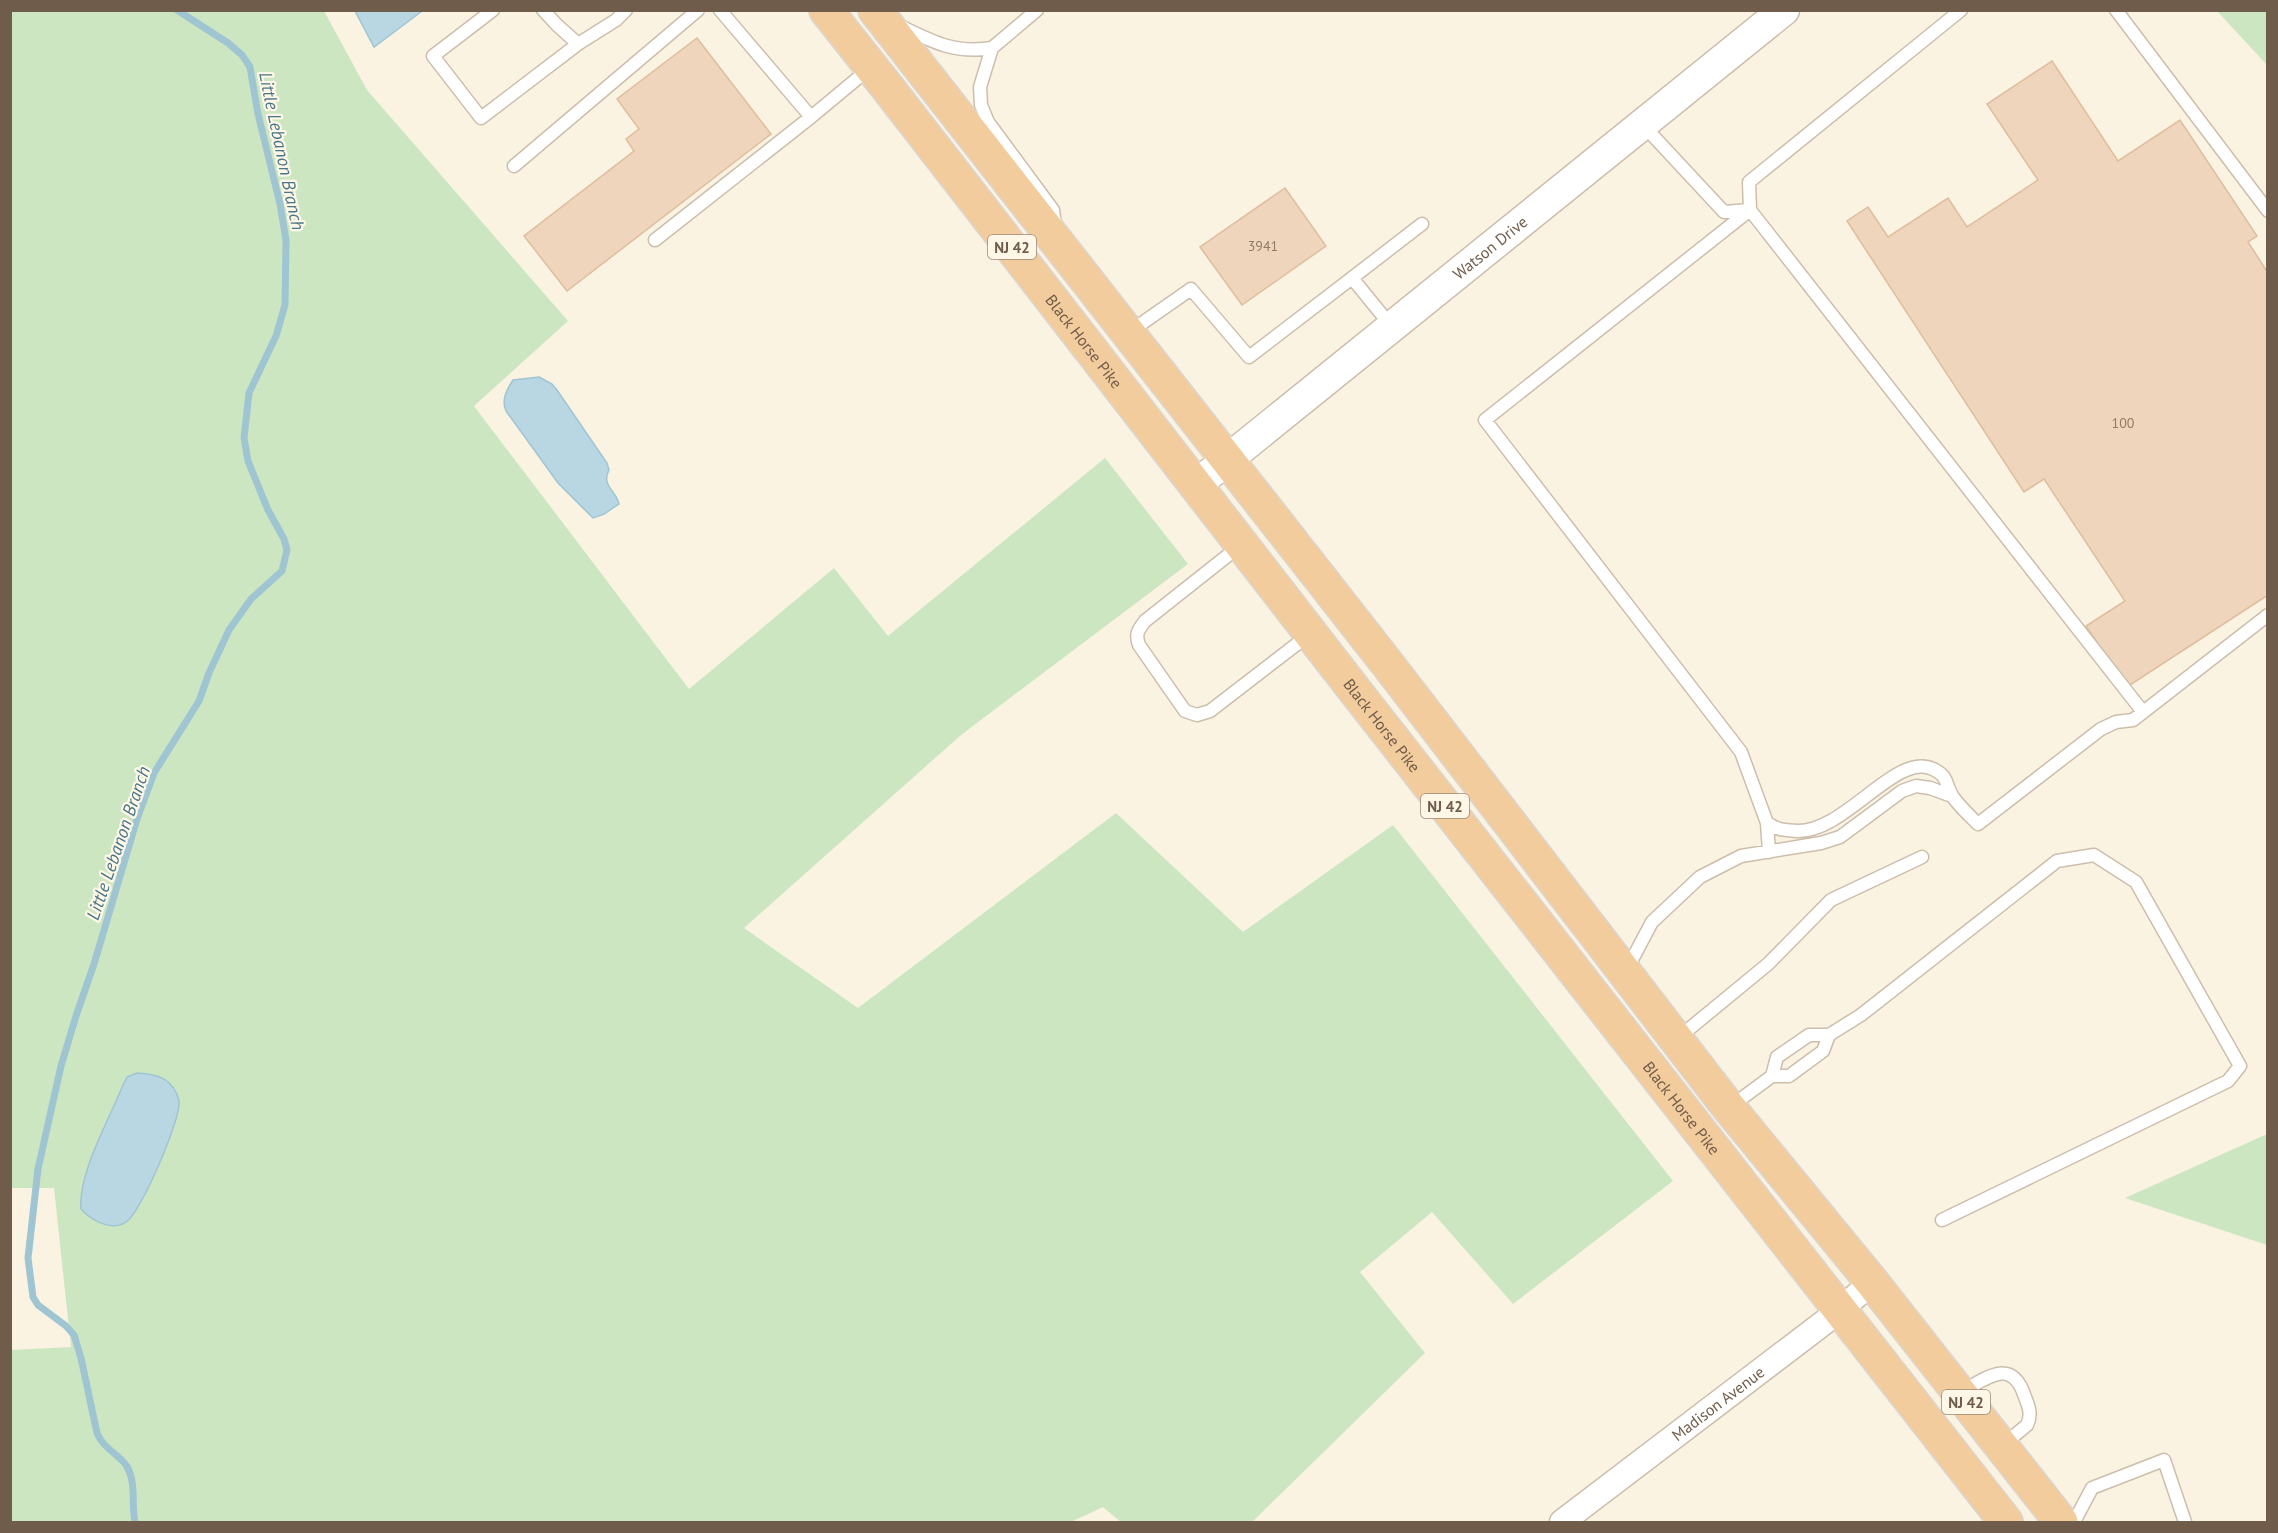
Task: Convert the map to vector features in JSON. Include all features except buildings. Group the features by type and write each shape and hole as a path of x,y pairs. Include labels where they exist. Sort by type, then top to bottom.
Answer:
{"highway":[{"name":"Black Horse Pike","path":"826,10 1839,1311 2006,1522"},
{"name":"NJ 42","path":"877,13 1228,460 1728,1105 1872,1282 2061,1522"}],"street":[{"name":"Watson Drive","path":"1197,485 1784,10"},
{"path":"1695,1126 1728,1105"},
{"name":"Madison Avenue","path":"1562,1522 1839,1311 1872,1282"}],"lane":[{"path":"494,10 433,56 481,118 578,44 616,20 626,10"},
{"path":"543,10 578,44"},
{"path":"514,166 698,10"},
{"path":"720,10 811,117"},
{"path":"877,13 934,43 974,51 992,48 1037,10"},
{"path":"1961,10 1749,182 1750,210 2143,712"},
{"path":"2116,10 2268,211"},
{"path":"992,48 980,87 981,105 988,122 1053,210 1057,242"},
{"path":"655,240 871,68"},
{"path":"1642,123 1724,212 1750,210"},
{"path":"1750,210 1485,420 1741,752 1767,823 1768,852"},
{"path":"1128,333 1191,289 1249,357 1422,224"},
{"path":"1352,278 1392,327"},
{"path":"1242,544 1145,621 1138,630 1136,638 1139,645 1185,711 1197,715 1210,711 1311,633"},
{"path":"1625,972 1652,922 1700,877 1741,856 1821,843 1840,837 1902,791 1916,786 1952,796 1978,824 2101,729 2116,722 2133,720 2268,615"},
{"path":"1767,823 1777,830 1804,831 1832,822 1897,773 1920,765 1934,769 1948,781 1952,796"},
{"path":"1772,1076 1777,1057 1809,1035 1829,1035 1861,1015 2057,861 2094,855 2136,882 2240,1066 2228,1081 1942,1220"},
{"path":"1677,1039 1768,964 1832,900 1922,857"},
{"path":"1728,1105 1772,1076 1789,1076 1823,1051 1829,1035"},
{"path":"1959,1393 1996,1373 2007,1373 2016,1378 2030,1410 2030,1420 2001,1447"},
{"path":"2074,1522 2092,1488 2164,1460 2185,1522"}],"green space":[{"path":"11,11 324,11 367,90 568,321 474,406 689,689 834,568 888,636 1105,458 1188,564 961,735 744,928 858,1008 1116,813 1243,932 1393,825 1673,1181 1513,1304 1432,1212 1360,1272 1425,1353 1252,1522 1121,1522 1103,1507 1071,1522 11,1522 10,1350 71,1347 54,1188 10,1188"},
{"path":"2217,11 2267,11 2267,65"},
{"path":"2267,1134 2267,1245 2125,1198"}],"water":[{"path":"355,11 422,11 374,47"},
{"path":"539,377 552,384 557,390 607,463 608,484 619,504 604,514 593,518 558,483 506,411 504,399 513,380"},
{"path":"137,1073 158,1076 169,1083 177,1094 178,1110 168,1144 133,1215 120,1225 108,1225 96,1221 81,1209 84,1179 127,1077"}],"waterway":[{"name":"Little Lebanon Branch","path":"135,1522 133,1486 129,1472 126,1465 103,1443 97,1433 74,1335 38,1305 33,1297 28,1258 38,1169 61,1066 137,819 154,773 199,701 229,630 251,599 282,571 287,550 248,461 244,438 249,393 276,336 285,305 286,240 280,204 258,114 250,67 242,55 228,43 177,10"}]}
